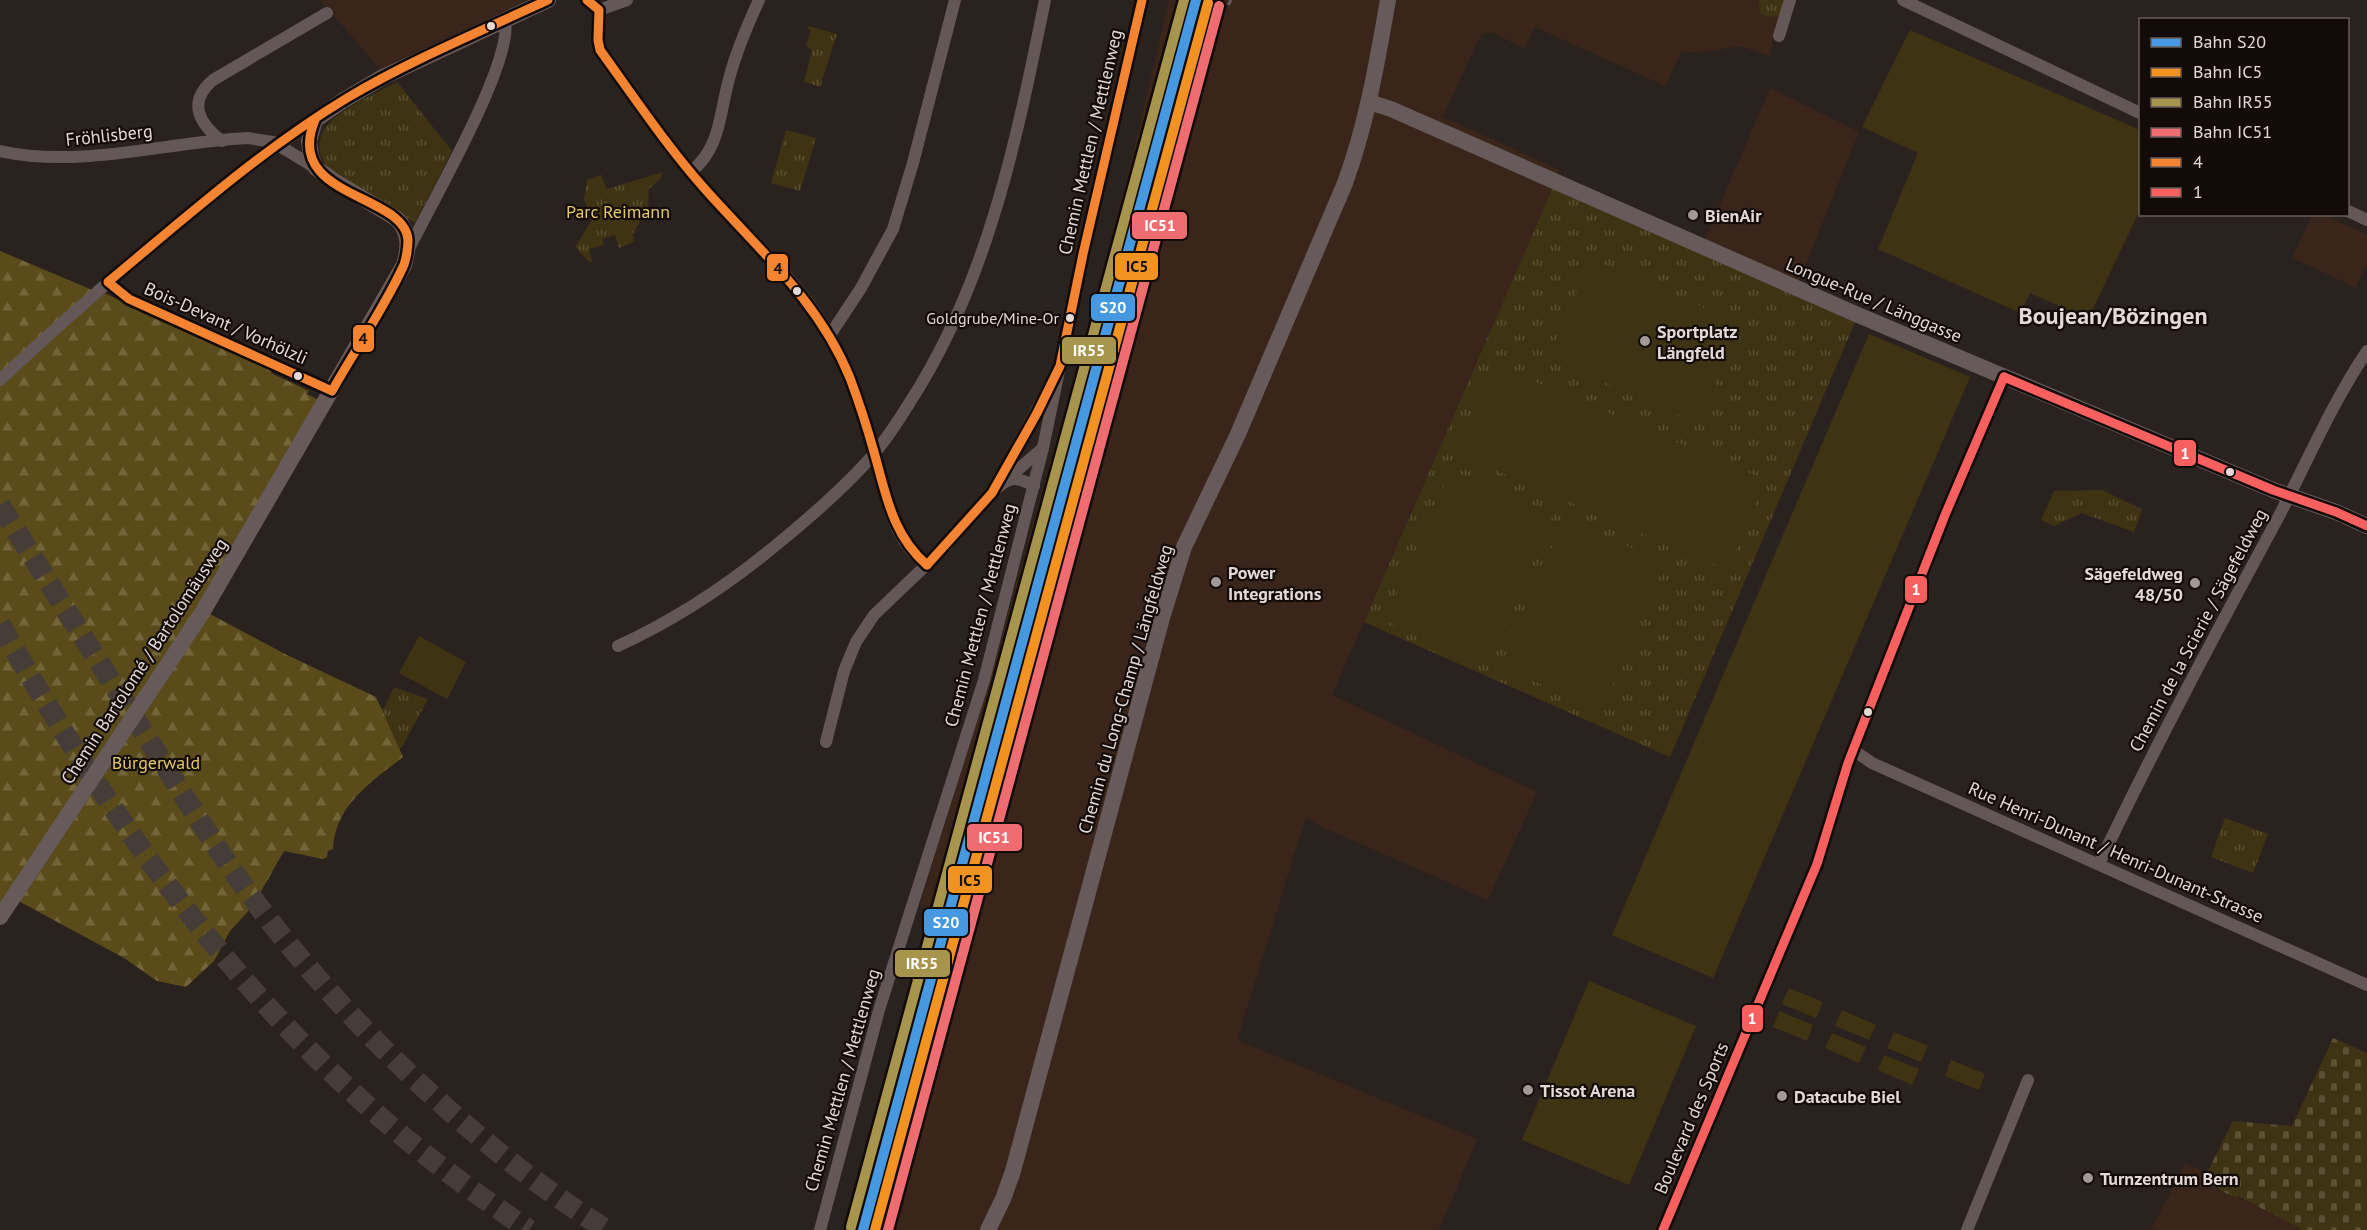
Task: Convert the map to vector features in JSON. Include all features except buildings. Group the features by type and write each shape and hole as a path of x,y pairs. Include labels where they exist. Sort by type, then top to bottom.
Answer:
{"street":[{"path":"0,380 108,282 203,203 278,145 344,100 383,77 548,0"},
{"path":"587,0 599,10 601,20 597,39 600,50 691,172 788,275 830,335 850,376 894,521 914,556 927,565"},
{"path":"599,10 627,0"},
{"path":"691,172 709,154 715,142 728,81 738,49 759,0"},
{"path":"830,335 861,288 893,229 913,164 955,0"},
{"path":"618,646 646,633 703,600 826,503 874,453 924,381 945,344 965,296 996,207 1017,135 1045,0"},
{"name":"Chemin Mettlen / Mettlenweg","path":"820,1230 879,1010 984,680 1043,448 1085,242 1142,0"},
{"name":"Chemin du Long-Champ / Längfeldweg","path":"988,1230 1013,1171 1162,618 1184,547 1238,434 1359,146 1388,0"},
{"path":"1779,36 1790,0"},
{"path":"1904,1 2139,113"},
{"path":"222,141 202,124 198,102 204,87 327,13"},
{"path":"407,252 484,103 504,44 506,20"},
{"name":"Longue-Rue / Länggasse","path":"1369,102 1858,315 2288,496 2336,512 2367,526"},
{"path":"315,120 309,141 311,157 316,168 398,219 406,233 407,252"},
{"name":"Fröhlisberg","path":"0,151 17,155 71,159 248,138 265,139 316,168"},
{"path":"2349,211 2367,220"},
{"name":"Chemin Bartolomé / Bartolomäusweg","path":"0,917 202,613 404,265 407,252"},
{"name":"Bois-Devant / Vorhölzli","path":"108,282 129,299 332,391"},
{"name":"Chemin de la Scierie / Sägefeldweg","path":"2099,864 2172,716 2338,398 2367,351"},
{"path":"992,493 1060,366"},
{"name":"Boulevard des Sports","path":"1663,1230 1817,864 1837,794 1853,750 1945,515 2004,377"},
{"path":"826,742 844,671 856,642 874,615 927,565 992,493 1043,448"},
{"path":"1007,479 1019,478 1034,486"},
{"name":"Rue Henri-Dunant / Henri-Dunant-Strasse","path":"1853,750 1872,763 2367,985"},
{"path":"1967,1230 2028,1080"}],"shaded area":[{"path":"320,0 527,0 380,69"},
{"path":"1169,0 1790,0 1773,36 1770,56 1740,46 1698,53 1682,51 1665,86 1535,27 1525,48 1492,33 1483,33 1443,117 1560,170 1332,695 1537,792 1488,900 1320,826 1306,817 1237,1040 1477,1139 1439,1230 848,1230 937,911 920,904 991,676 1083,343 1124,191"},
{"path":"1770,88 1859,132 1797,287 1702,246"},
{"path":"2312,216 2326,216 2367,235 2367,265 2355,287 2292,258"},
{"path":"2185,1163 2207,1173 2203,1182 2237,1198 2237,1196 2303,1230 2151,1230"}],"green space":[{"path":"1759,0 1786,0 1781,15 1770,17 1760,14"},
{"path":"809,26 837,34 820,87 804,82 812,50 806,46 811,30 807,29"},
{"path":"1910,30 2139,130 2139,212 2088,319 2030,293 2020,313 1878,249 1918,153 1862,127"},
{"path":"397,82 452,151 415,223 331,172 321,155 320,141 326,128 337,116"},
{"path":"786,130 816,138 800,191 771,183"},
{"name":"Parc Reimann","path":"663,172 660,179 649,189 648,207 633,234 634,242 619,248 615,235 602,239 604,245 589,249 592,262 589,262 575,247 592,220 584,199 587,180 601,175 607,189"},
{"path":"1555,182 1858,315 1670,757 1364,622"},
{"name":"Bürgerwald","path":"0,251 90,289 97,297 104,293 272,371 271,373 309,391 307,394 321,401 210,614 287,655 376,697 403,757 367,785 348,807 335,833 333,849 328,851 327,857 323,859 284,851 252,907 230,931 214,961 186,987 157,981 124,958 13,898 0,917"},
{"name":"Sportplatz Längfeld","path":"1592,259 1742,324 1698,423 1548,358"},
{"path":"1869,334 1970,377 1713,978 1612,935"},
{"path":"1493,364 1766,480 1727,570 1455,453"},
{"path":"1451,470 1553,515 1487,666 1385,621"},
{"path":"2102,490 2142,509 2134,532 2082,513 2054,526 2041,520 2054,491"},
{"path":"1564,519 1665,562 1602,710 1500,667"},
{"path":"419,636 466,662 447,699 399,673"},
{"path":"394,687 428,699 402,747 357,781 373,709 384,708"},
{"path":"2225,818 2268,834 2253,873 2211,857"},
{"path":"1589,981 1696,1026 1629,1185 1522,1140"},
{"path":"1789,988 1823,1002 1816,1018 1782,1004"},
{"path":"1842,1010 1876,1025 1869,1040 1835,1026"},
{"path":"1779,1011 1813,1025 1807,1041 1773,1027"},
{"path":"1894,1032 1928,1046 1921,1062 1887,1048"},
{"path":"1832,1033 1866,1047 1859,1063 1825,1048"},
{"path":"2333,1038 2367,1053 2367,1230 2303,1230 2238,1196 2236,1198 2203,1181 2233,1121 2292,1126"},
{"path":"1884,1055 1919,1069 1912,1085 1878,1070"},
{"path":"1951,1060 1985,1074 1979,1090 1945,1076"}],"tunnel":[{"path":"0,505 225,860 274,927 315,976 406,1071 455,1115 556,1196 607,1230"},
{"path":"0,624 74,749 114,809 199,926 246,982 295,1036 368,1107 435,1162 529,1230"}],"railway":[{"path":"1177,113 1194,66 1231,0"},
{"path":"1086,449 1111,383 1139,281"},
{"path":"873,1230 892,1162"}],"rail line":[{"name":"IR55","path":"851,1227 1184,0"},
{"name":"S20","path":"863,1230 1196,0"},
{"name":"IC5","path":"875,1230 1208,3"},
{"name":"IC51","path":"888,1230 1219,6"}],"transit line":[{"name":"4","path":"315,120 309,146 315,165 329,180 388,212 402,225 408,240 405,261 395,283 332,391 129,299 108,282 254,162 315,118 396,71 548,0"},
{"name":"4","path":"587,0 599,10 600,50 650,121 704,188 786,277 822,324 850,378 898,527 915,553 927,565"},
{"name":"4","path":"927,565 992,493 1037,413 1060,366 1083,254 1142,0"},
{"name":"1","path":"2004,377 2273,490 2336,512 2367,526"},
{"name":"1","path":"1663,1230 1817,864 1848,763 1945,515 2004,377"}],"place":[{"name":"BienAir","path":"1693,215"},
{"name":"Goldgrube/Mine-Or","path":"1070,318"},
{"name":"Sportplatz Längfeld","path":"1645,341"},
{"name":"Power Integrations","path":"1216,582"},
{"name":"Sägefeldweg 48/50","path":"2195,583"},
{"name":"Tissot Arena","path":"1528,1090"},
{"name":"Datacube Biel","path":"1782,1096"},
{"name":"Turnzentrum Bern","path":"2088,1178"}],"district":[{"name":"Boujean/Bözingen","path":"2113,315"}]}
